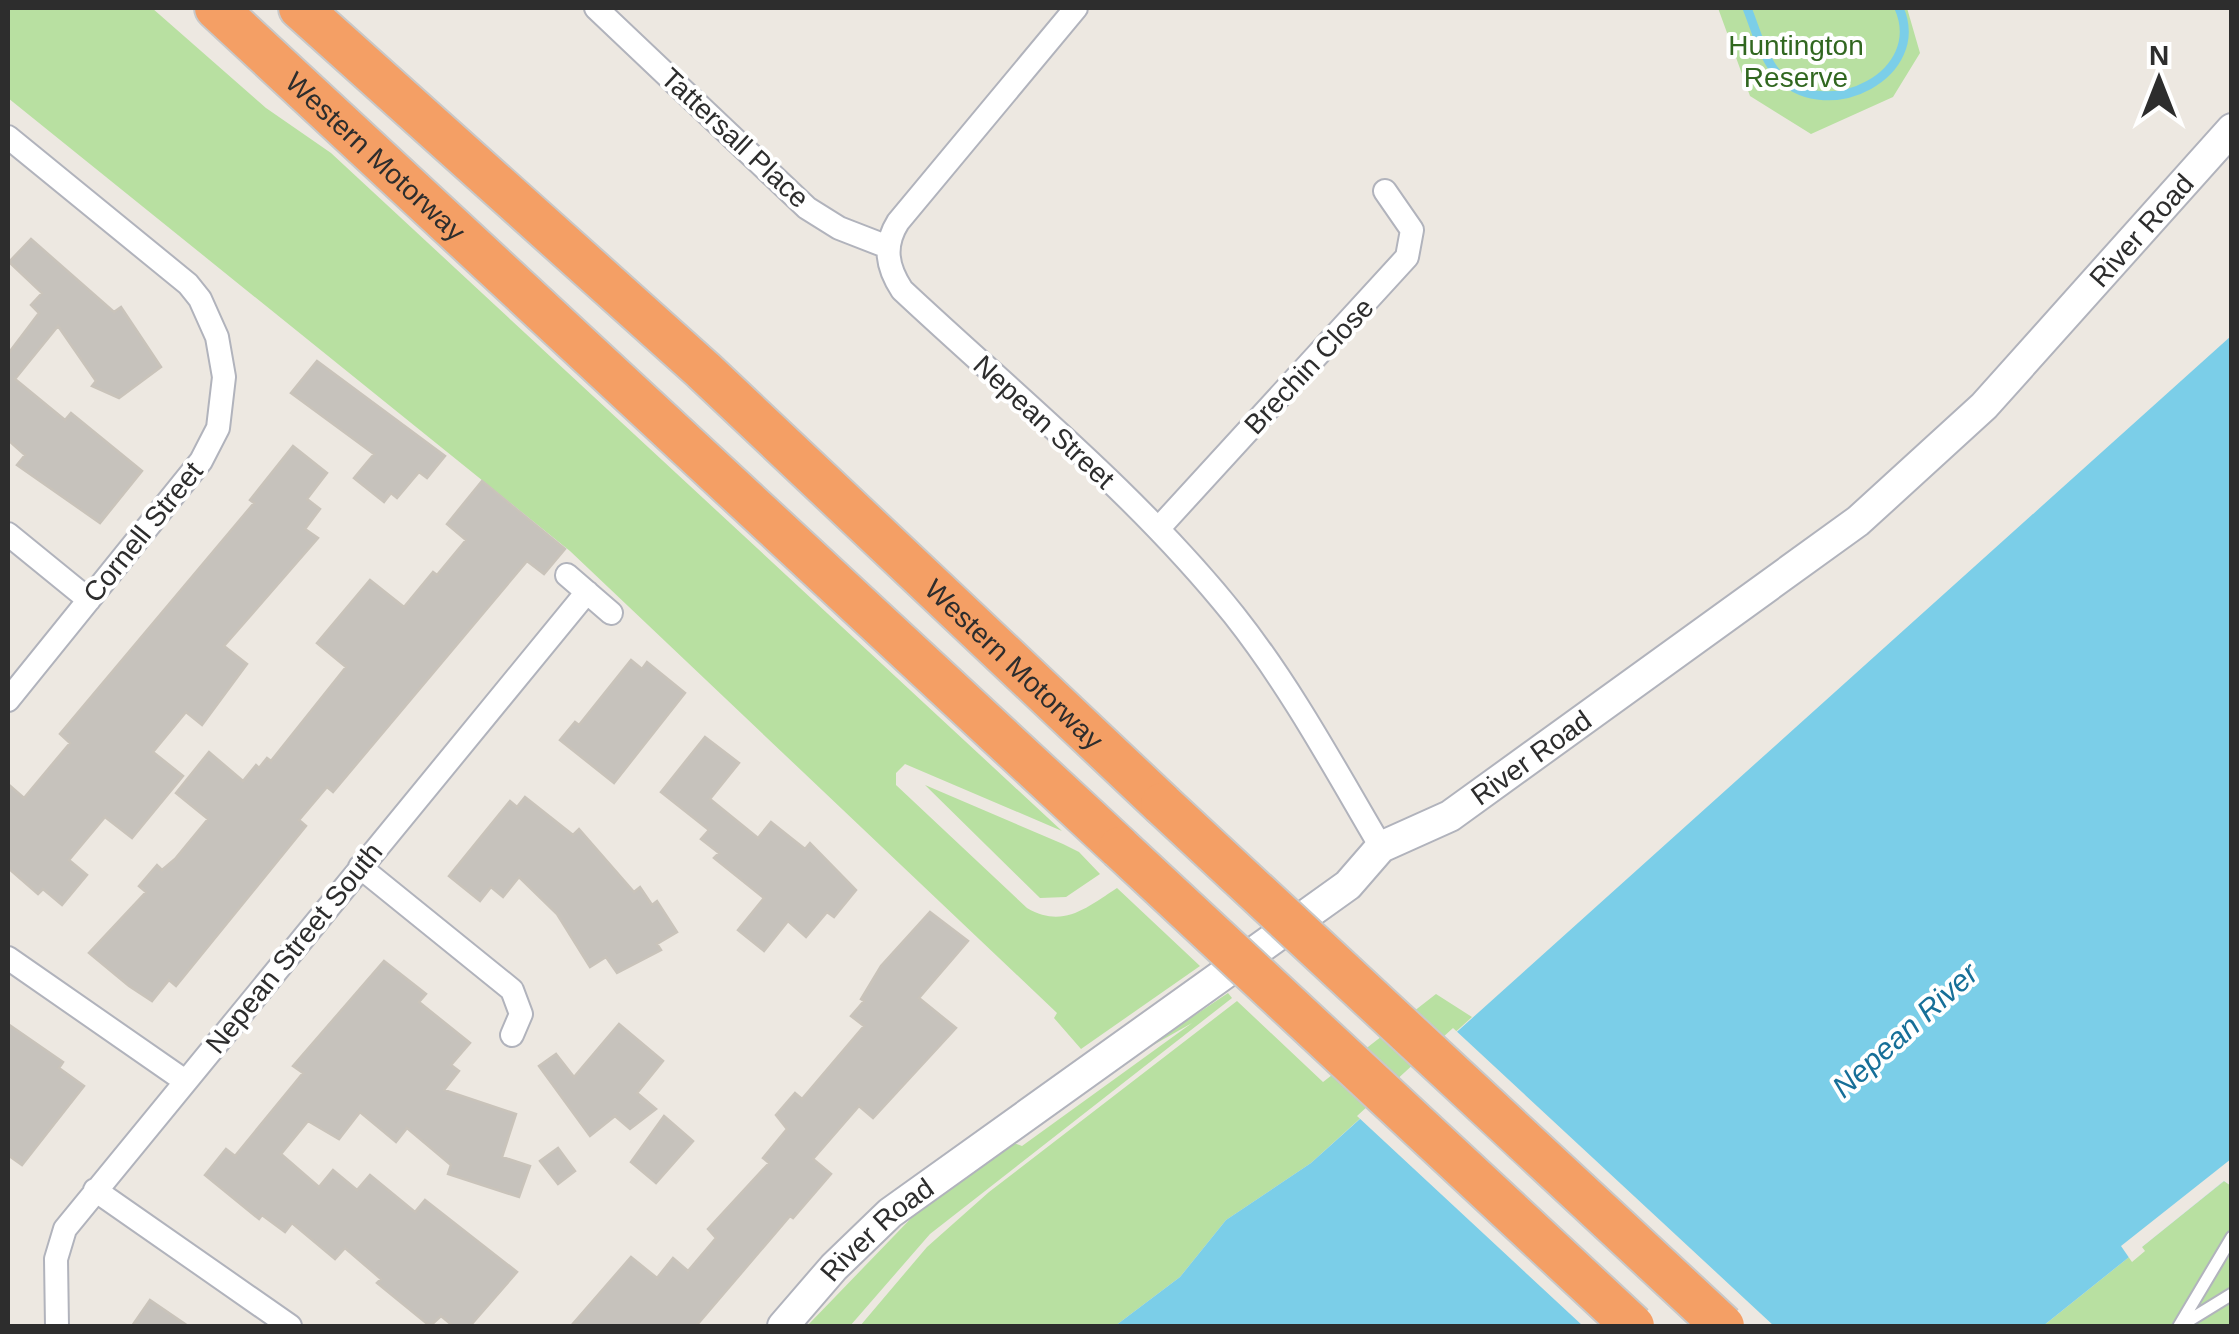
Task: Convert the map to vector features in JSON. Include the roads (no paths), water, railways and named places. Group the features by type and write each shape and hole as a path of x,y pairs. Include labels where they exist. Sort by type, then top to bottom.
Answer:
{"highway":[{"path":"183,8 207,29 301,86"},
{"name":"Western Motorway","path":"216,8 1633,1326"},
{"name":"Western Motorway","path":"300,8 717,384 1723,1326"},
{"path":"311,8 344,48"}],"street":[{"path":"888,247 898,222 1076,8"},
{"name":"Tattersall Place","path":"599,9 807,208 839,228 888,247"},
{"name":"River Road","path":"783,1326 834,1267 890,1213 1348,885 1382,847 1450,816 1858,521 1984,406 2232,129"},
{"name":"Cornell Street","path":"8,136 188,284 210,318 222,355 224,394 215,438 8,700"},
{"name":"Brechin Close","path":"1158,529 1407,258 1412,230 1384,191"},
{"name":"Nepean Street","path":"888,247 890,266 902,290 1158,529 1246,632 1302,713 1382,847"},
{"path":"8,534 89,600"},
{"path":"567,575 611,613"},
{"name":"Nepean Street South","path":"57,1326 58,1244 95,1190 587,592"},
{"path":"360,867 512,990 521,1014 512,1036"},
{"path":"8,958 184,1082"},
{"path":"95,1190 290,1326"}],"lane":[{"path":"2179,1326 2232,1237"},
{"path":"2179,1326 2232,1294"}],"water":[{"name":"Nepean River","path":"2231,336 2231,1185 2224,1181 2043,1326 1115,1326 1180,1277 1226,1220 1311,1163"}],"waterway":[{"path":"1747,8 1765,54 1781,78 1801,91 1824,96 1869,85 1887,71 1900,53 1904,32 1899,8"}],"park label":[{"name":"Huntington Reserve","path":"1796,61"}]}
